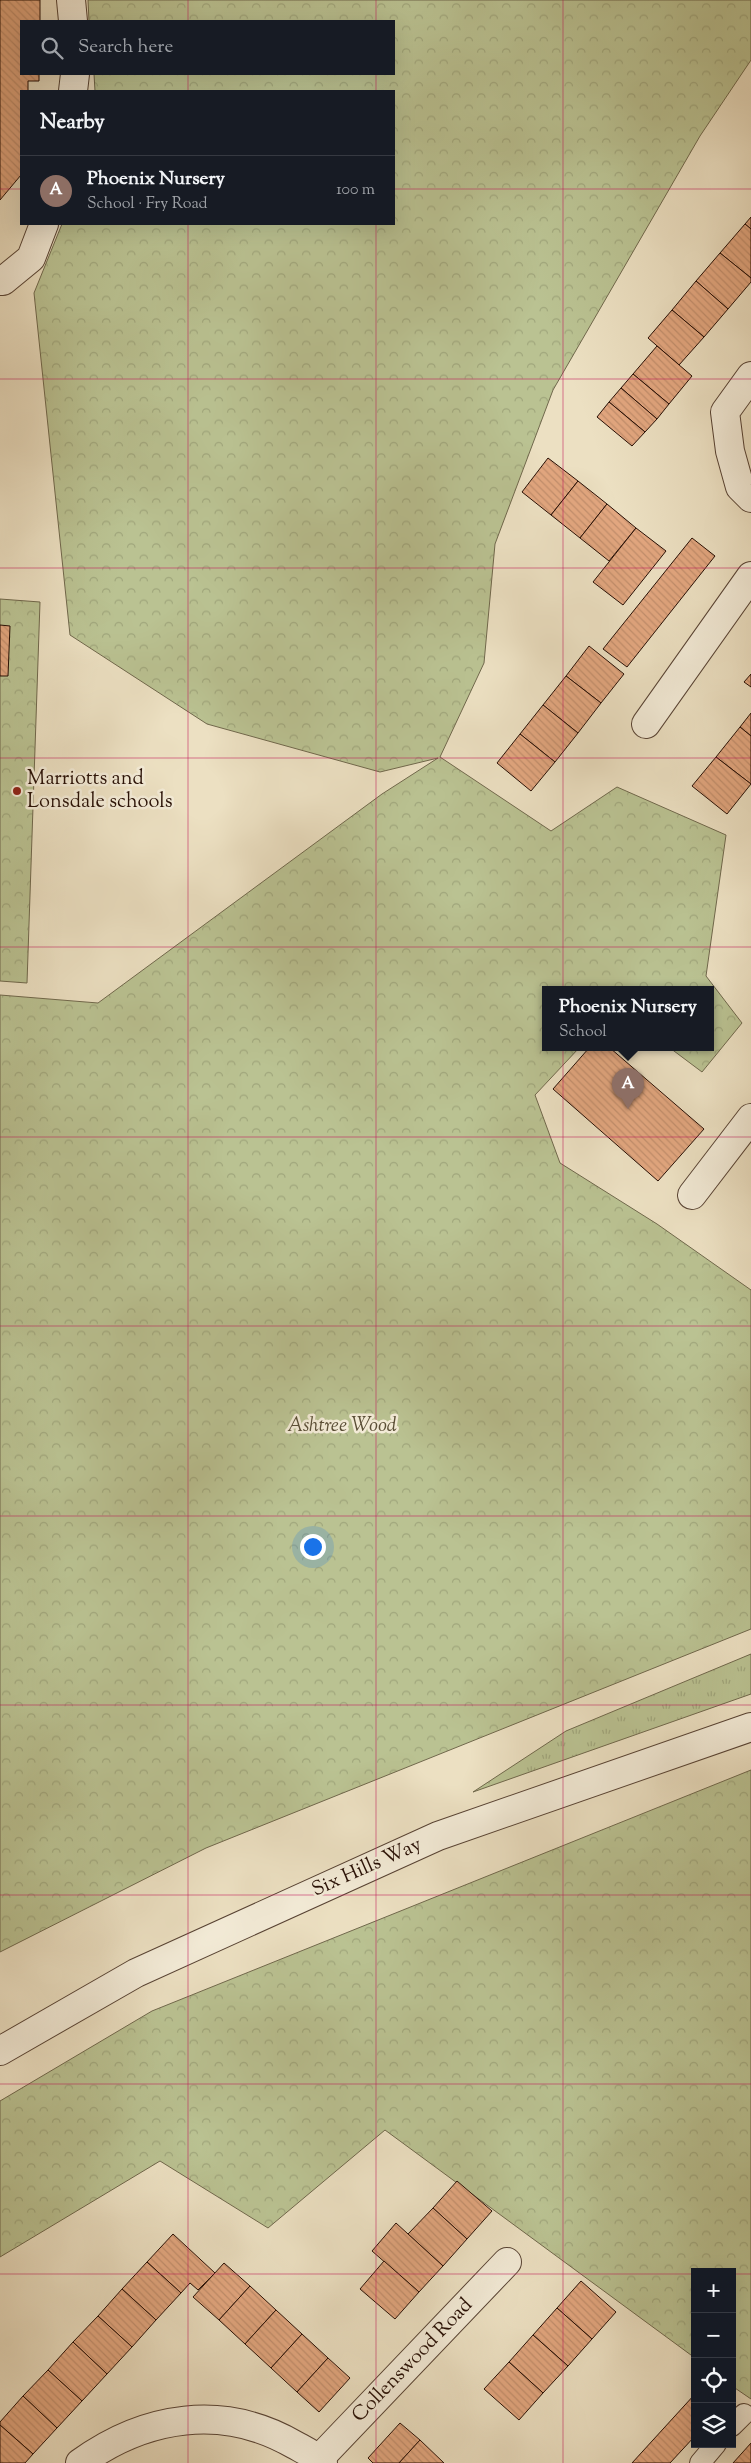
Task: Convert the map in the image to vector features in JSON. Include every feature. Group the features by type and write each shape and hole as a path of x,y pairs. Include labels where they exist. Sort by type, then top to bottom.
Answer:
{"street":[{"path":"71,0 73,20"},
{"path":"73,90 75,75"},
{"path":"0,281 3,281 31,258 44,225"},
{"path":"751,376 725,412 730,451 740,487 751,498"},
{"path":"646,724 751,576"},
{"path":"692,1195 751,1118"},
{"name":"Six Hills Way","path":"0,2051 40,2026 136,1973 438,1836 751,1727"},
{"name":"Collenswood Road","path":"80,2463 125,2436 153,2425 192,2418 225,2420 280,2436 321,2461 507,2262"}],"lane":[{"path":"700,2463 713,2448"}],"green space":[{"name":"Ashtree Wood","path":"88,0 751,0 751,60 700,136 553,390 495,544 484,663 440,757 551,831 617,787 726,835 706,976 714,986 542,986 542,1051 576,1051 535,1095 560,1163 657,1224 751,1290 751,1629 206,1848 0,1952 0,995 98,1003 382,794 438,758 380,772 207,724 70,635 34,293 62,225 395,225 395,90 95,90 94,75 395,75 395,20 89,20"},
{"name":"Marriotts and Lonsdale schools","path":"0,599 40,602 27,983 0,981"},
{"name":"Ashtree Wood","path":"714,986 742,1023 702,1072 674,1051 714,1051"},
{"path":"751,1654 751,1694 473,1792 566,1731"},
{"path":"751,1770 751,2399 736,2389 736,2268 691,2268 691,2355 385,2130 268,2228 160,2161 0,2257 0,2101 152,2011"}],"building":[{"path":"0,0 40,0 40,20 20,20 20,75 39,75 39,81 28,81 28,90 20,90 20,176 0,200"},
{"path":"751,217 751,229 745,224"},
{"path":"745,224 751,229 751,278 720,253"},
{"path":"720,253 751,278 751,282 728,309 696,281"},
{"path":"696,281 728,309 704,337 672,310"},
{"path":"672,310 704,337 679,365 648,338"},
{"path":"657,346 692,376 669,404 633,374"},
{"path":"633,374 669,404 657,419 621,388"},
{"path":"621,388 657,419 645,432 609,402"},
{"path":"609,402 645,432 632,446 597,417"},
{"path":"548,458 578,481 551,515 522,492"},
{"path":"578,481 607,504 580,538 551,515"},
{"path":"607,504 636,528 609,561 580,538"},
{"path":"636,528 666,551 623,605 593,582"},
{"path":"692,538 715,556 627,667 603,649"},
{"path":"0,625 10,626 8,676 0,676"},
{"path":"589,646 624,674 601,703 566,676"},
{"path":"751,674 751,687 744,682"},
{"path":"566,676 601,703 578,733 543,705"},
{"path":"543,705 578,733 555,762 520,734"},
{"path":"751,713 751,736 740,727"},
{"path":"740,727 751,736 751,784 716,757"},
{"path":"520,734 555,762 531,791 497,763"},
{"path":"716,757 751,784 727,814 692,786"},
{"path":"586,1051 613,1051 704,1129 658,1181 553,1089"},
{"path":"457,2181 492,2211 467,2239 433,2208"},
{"path":"433,2208 467,2239 443,2266 408,2234"},
{"path":"396,2223 443,2266 419,2292 372,2251"},
{"path":"173,2234 215,2273 198,2290 190,2283 181,2293 147,2262"},
{"path":"384,2261 419,2292 395,2319 360,2289"},
{"path":"147,2262 181,2293 156,2320 122,2289"},
{"path":"224,2263 250,2286 219,2320 193,2297"},
{"path":"581,2281 616,2312 592,2339 557,2308"},
{"path":"250,2286 276,2310 245,2344 219,2320"},
{"path":"122,2289 156,2320 132,2347 98,2316"},
{"path":"557,2308 592,2339 568,2366 533,2335"},
{"path":"276,2310 302,2334 271,2368 245,2344"},
{"path":"98,2316 132,2347 107,2374 73,2342"},
{"path":"302,2334 328,2358 297,2392 271,2368"},
{"path":"533,2335 568,2366 543,2393 509,2362"},
{"path":"73,2342 107,2374 82,2401 48,2370"},
{"path":"328,2358 350,2378 319,2412 297,2392"},
{"path":"509,2362 543,2393 519,2420 484,2389"},
{"path":"48,2370 82,2401 57,2428 23,2396"},
{"path":"23,2396 57,2428 33,2454 0,2425 0,2422"},
{"path":"691,2398 691,2440 670,2463 632,2463"},
{"path":"400,2423 420,2440 399,2463 373,2463 368,2458"},
{"path":"0,2425 33,2454 25,2463 0,2463"},
{"path":"420,2440 444,2463 399,2463"},
{"path":"751,2443 751,2463 733,2463"}],"place":[{"name":"Marriotts and Lonsdale schools","path":"17,791"},
{"name":"Phoenix Nursery","path":"628,1109"}]}
